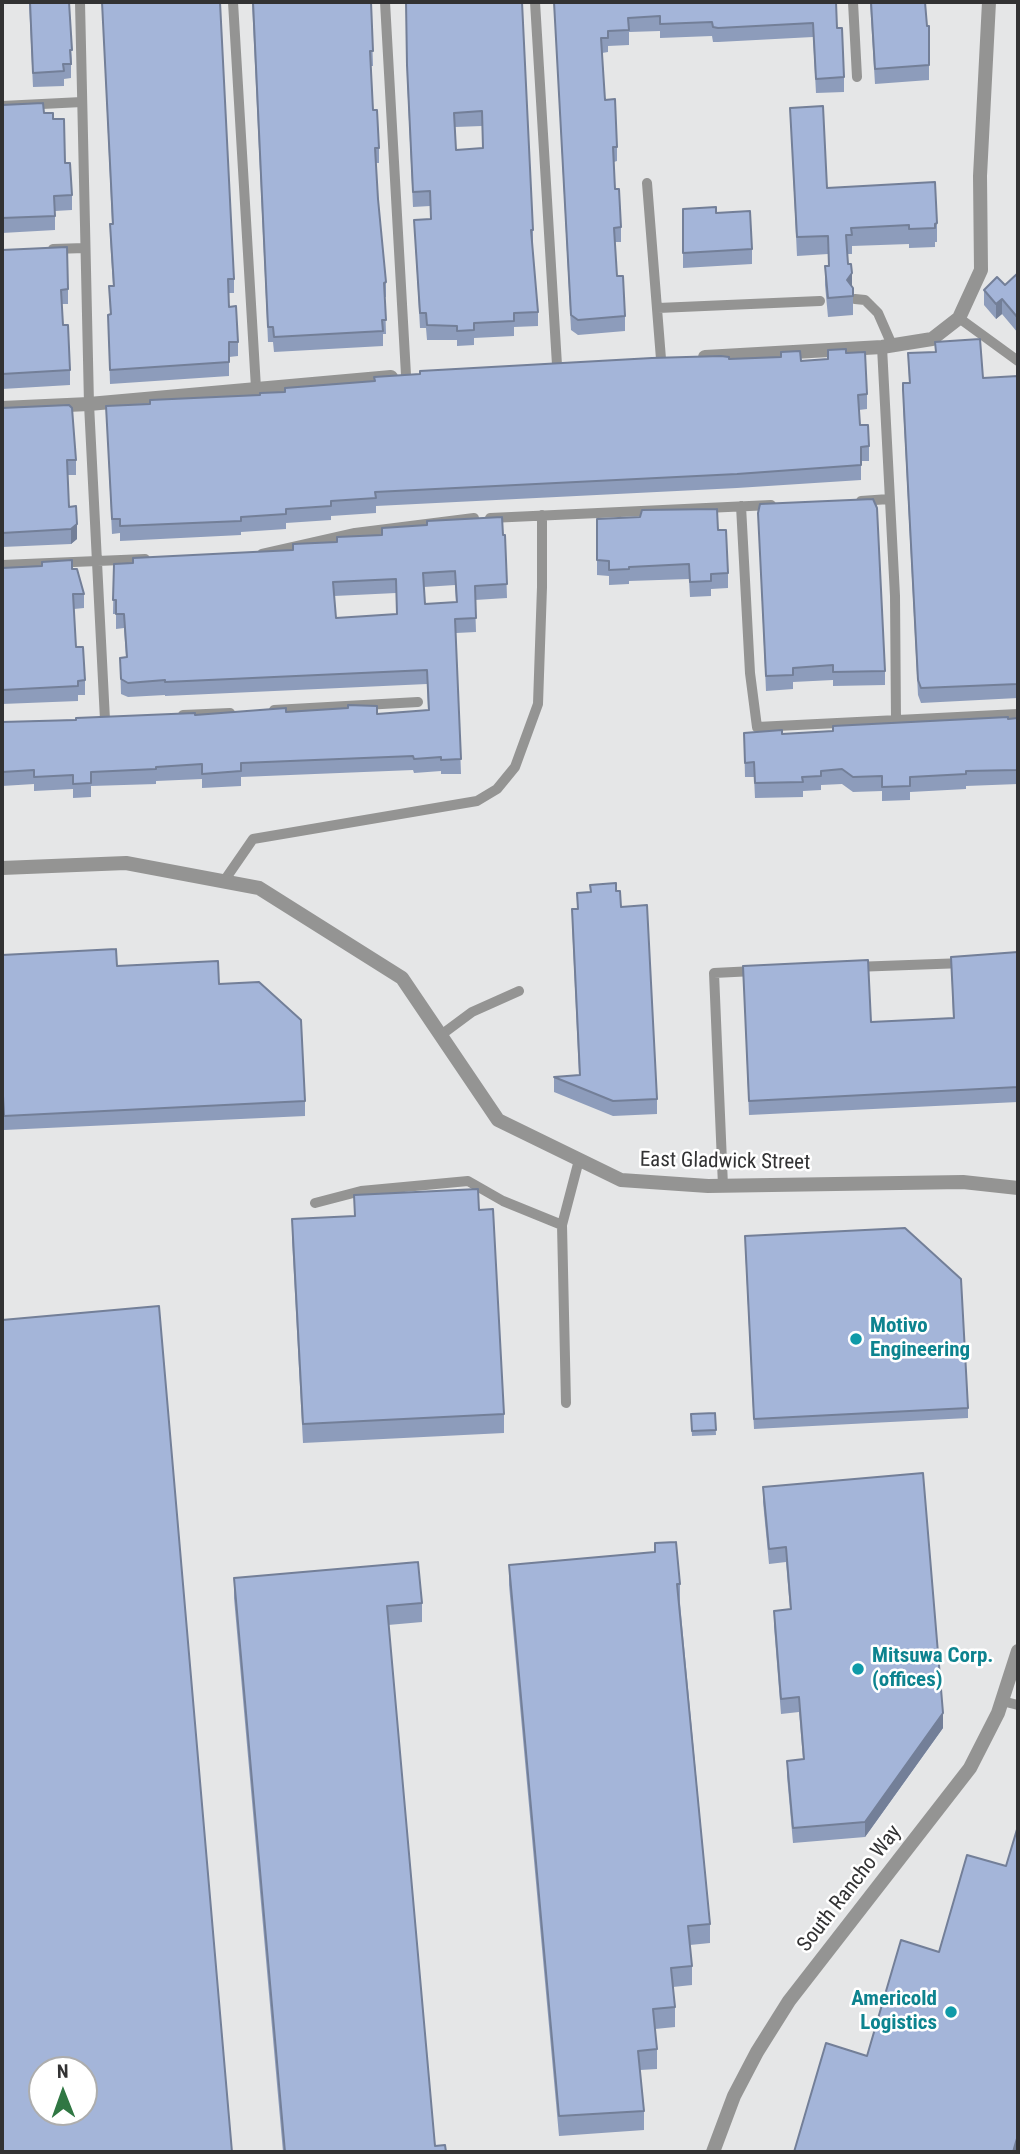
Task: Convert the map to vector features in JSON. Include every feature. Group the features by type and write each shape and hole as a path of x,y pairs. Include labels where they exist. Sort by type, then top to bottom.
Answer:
{"street":[{"path":"668,359 887,346 932,339 960,318 981,270 980,176 989,2"},
{"path":"2,408 89,404 412,375"},
{"name":"East Gladwick Street","path":"2,868 126,863 259,888 402,978 498,1120 621,1180 723,1186 963,1182 1018,1188"},
{"name":"South Rancho Way","path":"713,2152 734,2095 789,2001 970,1768 1002,1701 1018,1651"}],"lane":[{"path":"80,2 89,404 105,720"},
{"path":"233,2 256,388"},
{"path":"385,2 412,375"},
{"path":"536,2 557,365"},
{"path":"853,2 857,77"},
{"path":"2,106 82,102"},
{"path":"646,183 658,308 668,359"},
{"path":"43,250 85,248"},
{"path":"855,299 865,300 878,313 887,346 896,720"},
{"path":"658,308 820,300"},
{"path":"960,318 1018,361"},
{"path":"849,501 889,499"},
{"path":"256,555 355,533 457,519 781,505"},
{"path":"741,506 750,673 757,727 1018,714"},
{"path":"224,881 253,839 477,801 498,789 515,767 538,704 542,515"},
{"path":"2,565 163,559"},
{"path":"268,710 418,702"},
{"path":"173,716 241,712"},
{"path":"92,721 118,719"},
{"path":"839,968 977,963"},
{"path":"723,1186 715,973 770,971"},
{"path":"441,1035 472,1012 519,991"},
{"path":"566,1403 562,1225 579,1160"},
{"path":"315,1203 361,1191 468,1181 503,1200 562,1225"},
{"path":"1002,1701 1018,1705"}],"building":[{"path":"30,2 69,2 71,64 63,64 64,71 33,73"},
{"path":"102,2 220,2 234,279 228,279 229,307 236,306 238,342 229,342 229,362 110,370 108,315 111,314 109,286 114,286 110,224 113,224"},
{"path":"253,2 371,2 373,110 377,110 379,148 375,148 386,282 386,320 382,320 383,331 274,337 273,327 268,327"},
{"path":"406,2 522,2 531,230 538,312 514,313 514,321 474,323 474,330 457,331 457,326 427,325 426,313 420,313 414,220 431,219 430,191 413,192","holes":["482,111 483,148 456,150 454,113"]},
{"path":"554,2 836,2 837,28 842,28 844,77 816,79 813,23 718,28 713,27 712,22 660,24 660,16 628,18 629,30 608,31 608,38 601,38 605,100 615,99 617,147 613,147 615,189 619,189 621,227 614,228 617,276 623,276 625,316 578,320 571,315"},
{"path":"871,2 925,2 929,26 929,65 875,69"},
{"path":"43,103 44,113 53,113 53,119 64,119 65,163 70,163 72,195 54,196 55,216 2,218 2,105"},
{"path":"823,106 827,188 935,182 935,228 909,229 909,225 851,228 852,235 846,235 848,264 851,264 852,273 847,280 853,288 853,296 828,298 825,266 829,266 828,236 797,237 790,108"},
{"path":"716,207 716,213 750,211 752,249 683,253 683,209"},
{"path":"67,247 68,289 61,290 63,325 68,325 70,370 2,374 2,250"},
{"path":"1018,273 1018,318 1002,299 996,304 984,290 997,277 1005,285"},
{"path":"980,339 983,378 1018,376 1018,684 921,688 918,680 903,390 903,383 910,383 908,353 936,352 935,342"},
{"path":"846,349 846,353 865,352 867,394 858,395 860,425 868,425 869,446 861,447 861,465 737,474 375,492 376,498 331,501 331,506 286,509 286,514 241,517 241,521 120,526 120,519 112,519 106,406 150,404 150,400 260,395 285,392 285,388 375,381 374,377 420,374 420,371 652,358 781,357 781,352 800,351 801,361 828,359 828,350"},
{"path":"69,405 72,408 76,460 67,460 69,507 76,506 77,524 71,529 2,533 2,408"},
{"path":"873,499 877,508 885,671 833,672 833,665 793,668 793,675 766,676 758,513 760,504"},
{"path":"717,509 718,530 726,530 728,573 711,574 711,581 690,582 689,564 609,570 609,561 597,560 597,519 640,517 642,510"},
{"path":"502,517 505,535 507,584 475,586 476,618 455,619 461,759 414,759 413,756 241,763 241,771 202,774 202,764 91,772 91,783 73,784 73,775 34,777 34,770 2,772 2,722 195,715 286,708 286,712 348,708 348,705 377,706 377,714 429,710 427,670 128,683 121,679 120,658 127,657 124,614 116,614 116,600 113,600 114,564 133,563 133,558 293,550 293,544 337,542 337,537 382,535 382,528 427,525 427,521","holes":["455,571 457,602 425,604 423,573","396,579 397,614 336,618 333,582"]},
{"path":"72,560 72,569 77,569 84,594 73,594 76,647 83,647 85,680 78,681 78,686 2,690 2,568 42,566 42,562"},
{"path":"1018,718 1018,770 966,771 966,774 910,777 910,786 882,787 882,776 853,777 842,769 821,771 821,776 802,777 803,782 755,783 754,762 745,763 744,733 782,730 782,734 833,731 833,726"},
{"path":"616,883 616,891 620,891 621,907 647,905 657,1099 613,1101 554,1077 580,1075 572,909 578,909 577,893 591,892 590,885"},
{"path":"116,949 117,966 218,961 219,984 259,982 301,1020 305,1101 4,1116 2,955"},
{"path":"1018,952 1018,1087 749,1101 743,966 868,960 871,1022 954,1018 951,957"},
{"path":"478,1189 479,1210 493,1209 504,1414 303,1424 292,1219 355,1216 354,1195"},
{"name":"Motivo Engineering","path":"905,1228 961,1279 968,1408 754,1419 745,1236"},
{"path":"159,1306 232,2152 2,2152 2,1320"},
{"path":"715,1413 716,1430 692,1431 691,1414"},
{"name":"Mitsuwa Corp. (offices)","path":"923,1473 943,1713 865,1822 793,1828 787,1761 804,1759 799,1697 781,1699 774,1611 791,1609 786,1547 769,1549 763,1487"},
{"path":"676,1542 680,1584 677,1584 710,1924 688,1926 692,1966 671,1968 675,2007 653,2009 657,2049 638,2051 644,2111 559,2116 509,1565 655,1552 655,1543"},
{"path":"418,1562 422,1603 387,1606 435,2146 445,2145 446,2152 285,2152 234,1578"},
{"name":"Americold Logistics","path":"1018,1826 1018,2135 1013,2152 794,2152 826,2043 867,2056 901,1940 939,1952 967,1855 1006,1866"}],"place":[{"name":"Motivo Engineering","path":"856,1339"},
{"name":"Mitsuwa Corp. (offices)","path":"858,1669"},
{"name":"Americold Logistics","path":"951,2012"}]}
